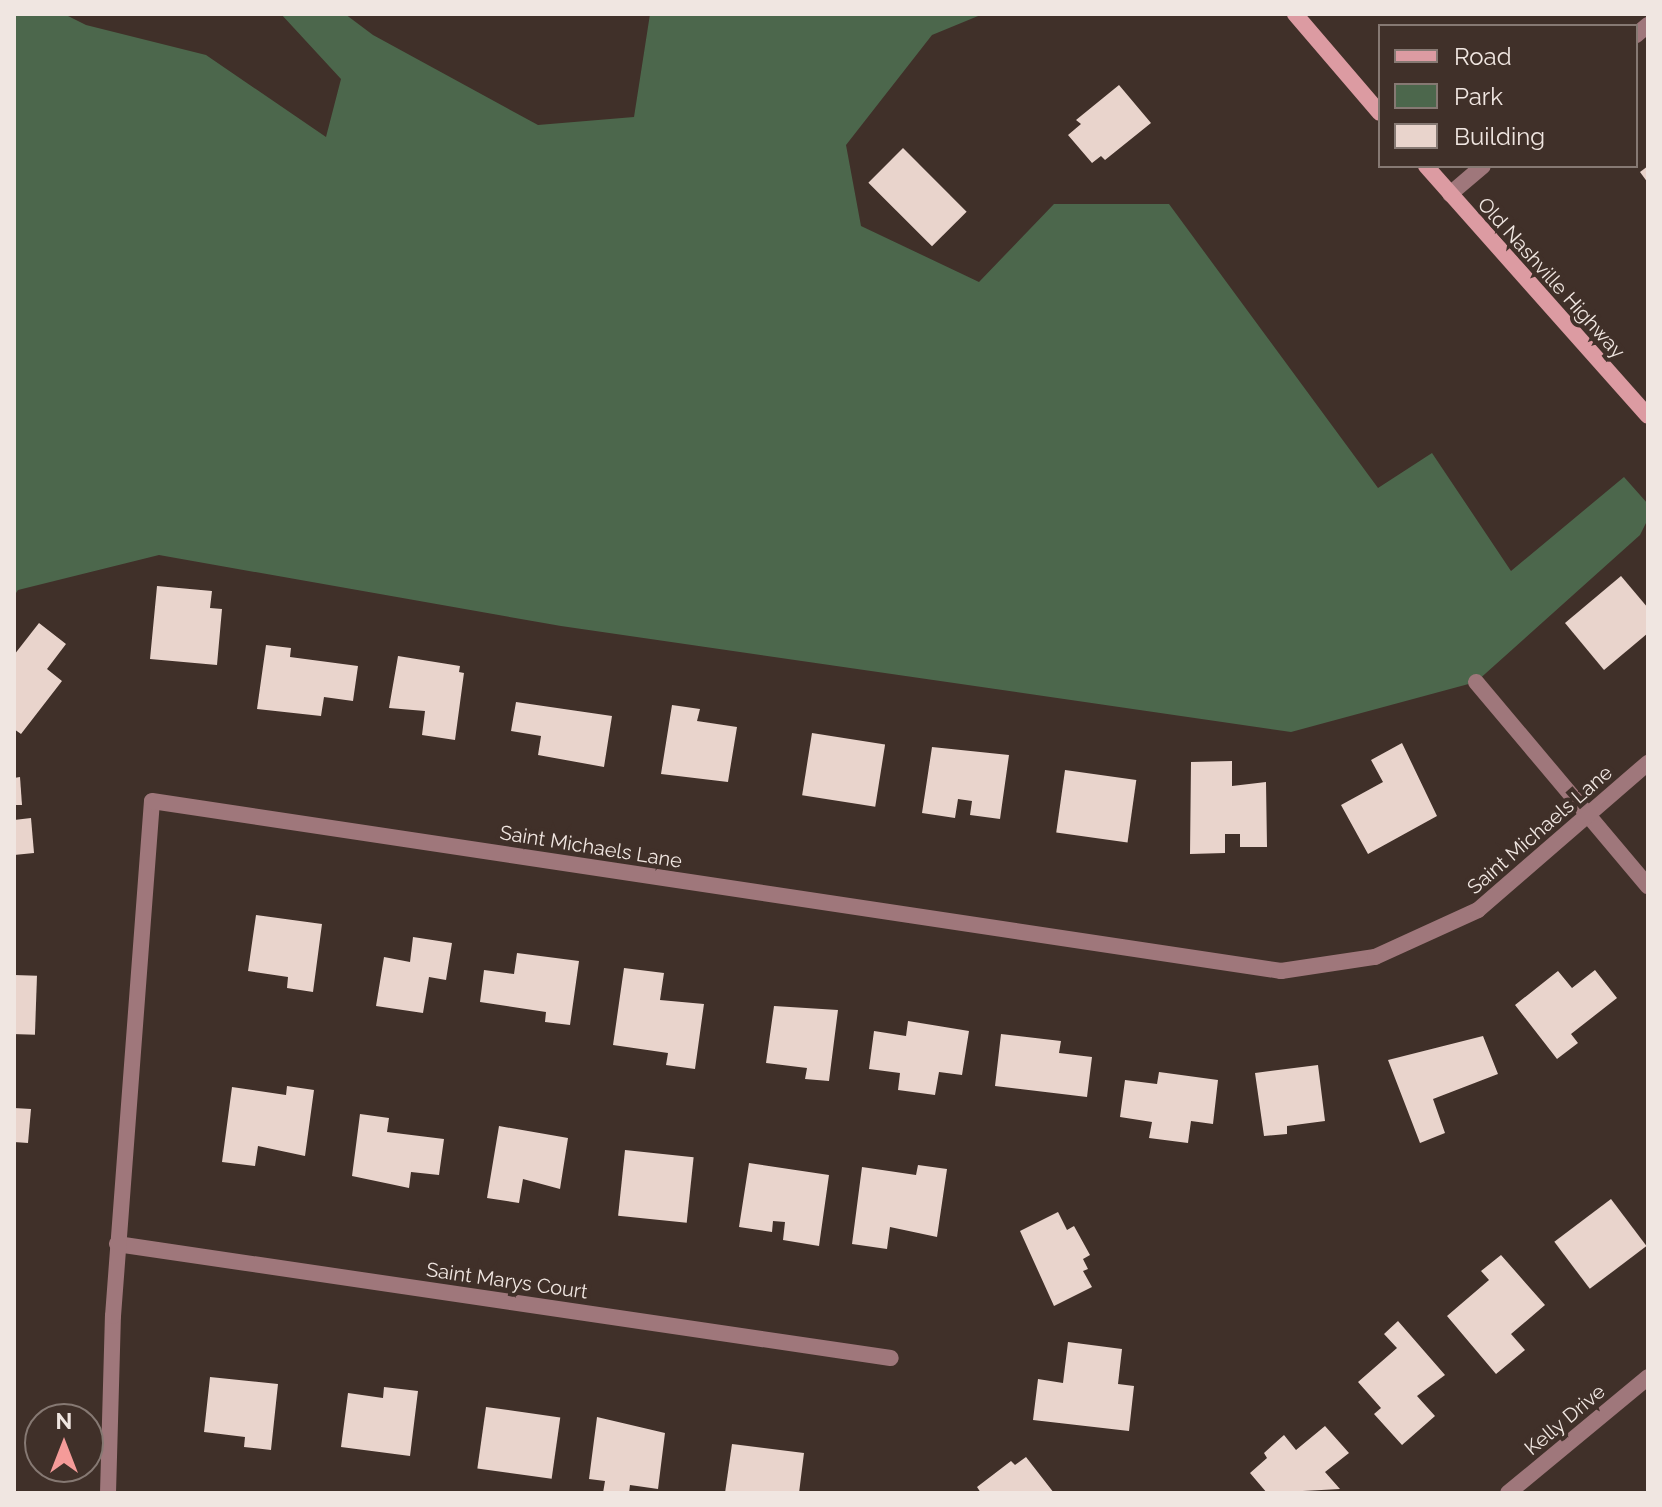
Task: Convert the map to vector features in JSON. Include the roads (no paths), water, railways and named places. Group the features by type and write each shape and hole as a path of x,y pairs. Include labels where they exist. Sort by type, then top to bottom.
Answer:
{"main road":[{"path":"1295,14 1378,111"},
{"name":"Old Nashville Highway","path":"1428,168 1648,416"}],"street":[{"path":"1450,194 1481,168"},
{"path":"1476,682 1648,886"},
{"name":"Saint Michaels Lane","path":"108,1493 117,1244 152,801 1281,971 1375,957 1478,910 1648,763"},
{"name":"Saint Marys Court","path":"117,1244 891,1358"},
{"name":"Kelly Drive","path":"1508,1493 1648,1377"}]}
